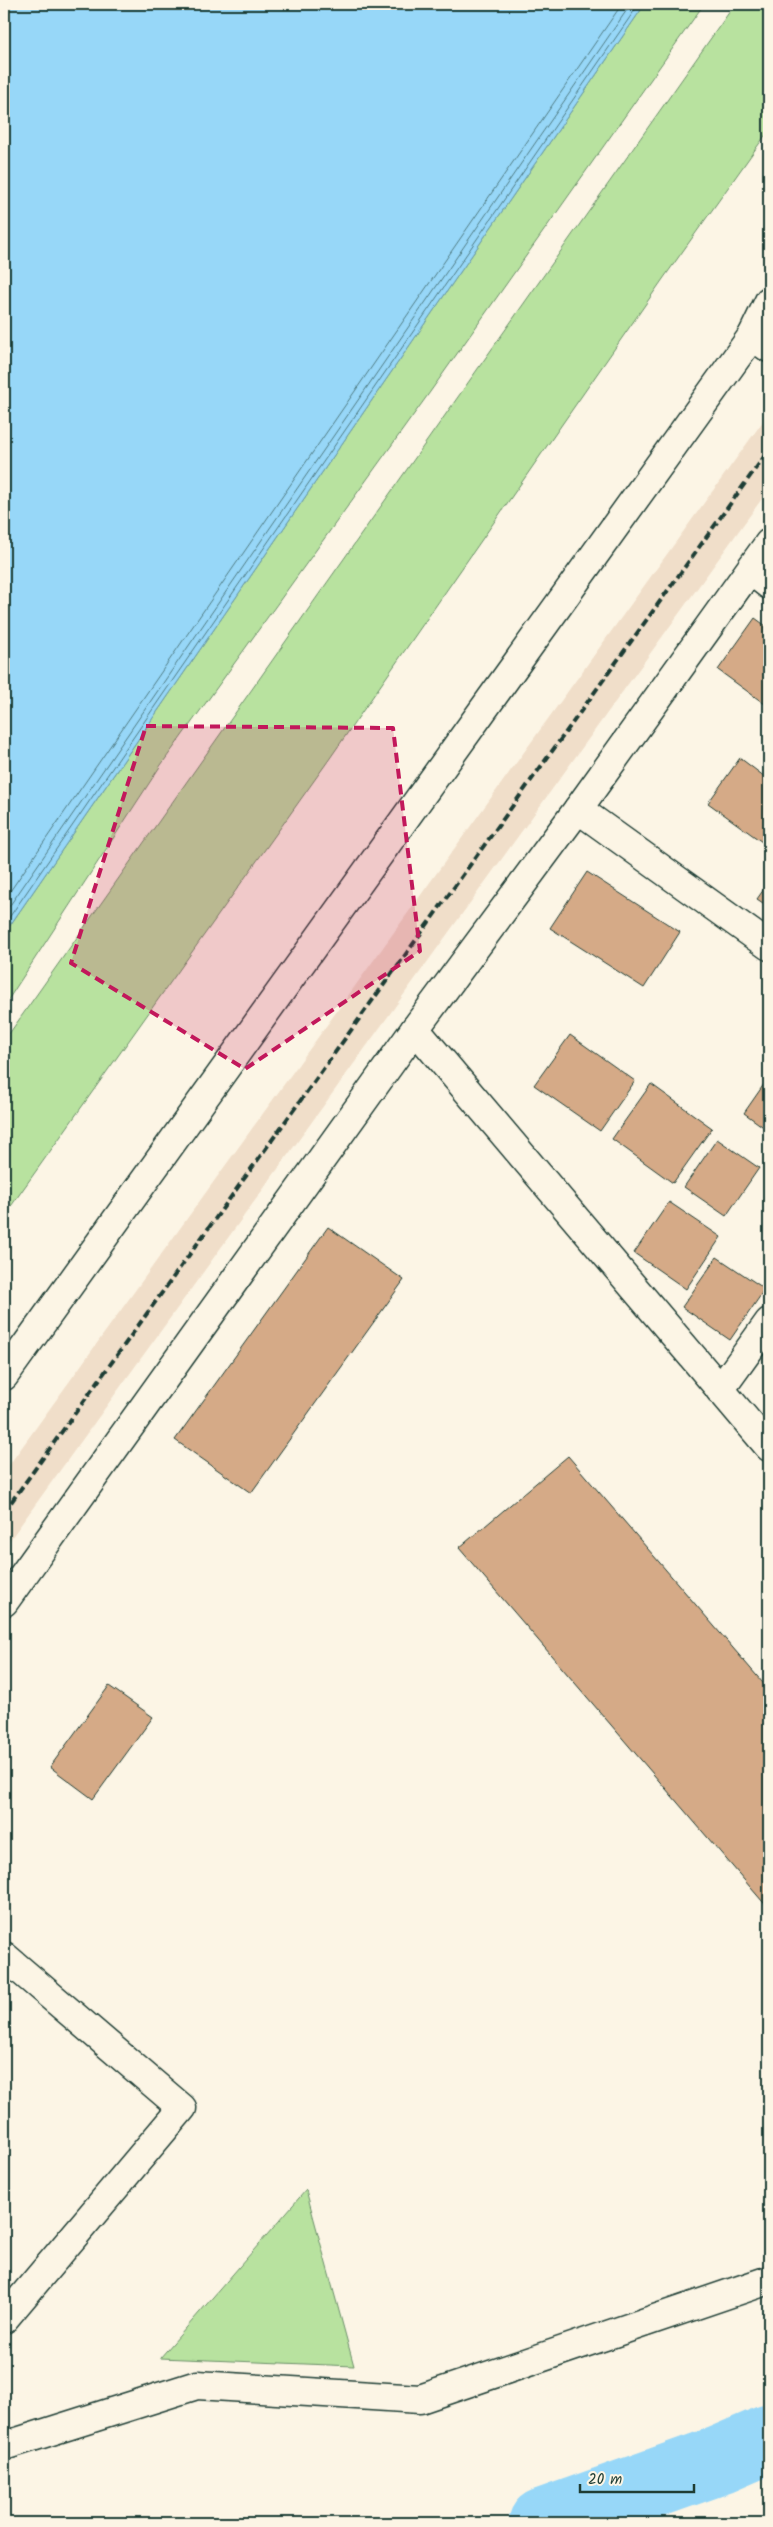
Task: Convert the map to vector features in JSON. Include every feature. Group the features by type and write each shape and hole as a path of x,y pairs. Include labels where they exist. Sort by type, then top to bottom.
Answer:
{"street":[{"path":"4,1376 760,342 769,301"},
{"path":"4,1602 416,1029 578,809 760,578 769,543"},
{"path":"578,809 769,946"},
{"path":"416,1029 769,1447"},
{"path":"720,1390 769,1322"},
{"path":"4,1956 182,2108 4,2319"},
{"path":"4,2446 197,2385 420,2399 769,2280"}],"highlighted area":[{"path":"146,726 393,728 420,951 245,1069 71,963"}],"shaded area":[{"path":"769,413 769,489 4,1548 4,1472"}],"green space":[{"path":"645,4 704,4 430,392 161,765 4,1006 4,934"},
{"path":"735,4 769,4 769,130 663,279 328,761 4,1216 4,1041"},
{"path":"306,2190 354,2366 160,2358"}],"water":[{"path":"4,4 645,4 4,934"}],"building":[{"path":"755,618 766,626 769,623 769,707 718,670"},
{"path":"740,758 769,780 769,847 708,803"},
{"path":"587,872 680,932 644,988 550,928"},
{"path":"769,882 769,907 757,899"},
{"path":"570,1035 635,1081 600,1131 534,1085"},
{"path":"769,1077 769,1131 744,1113"},
{"path":"651,1084 712,1128 673,1183 612,1139"},
{"path":"717,1139 759,1168 726,1216 684,1187"},
{"path":"669,1202 721,1237 686,1289 634,1253"},
{"path":"328,1227 404,1280 251,1493 175,1440"},
{"path":"717,1257 765,1289 730,1340 682,1307"},
{"path":"568,1456 769,1690 769,1909 459,1548"},
{"path":"109,1686 153,1717 93,1799 50,1767"}],"waterway":[{"path":"543,2523 720,2460 769,2439"}],"railway":[{"path":"4,1512 769,450"}]}
